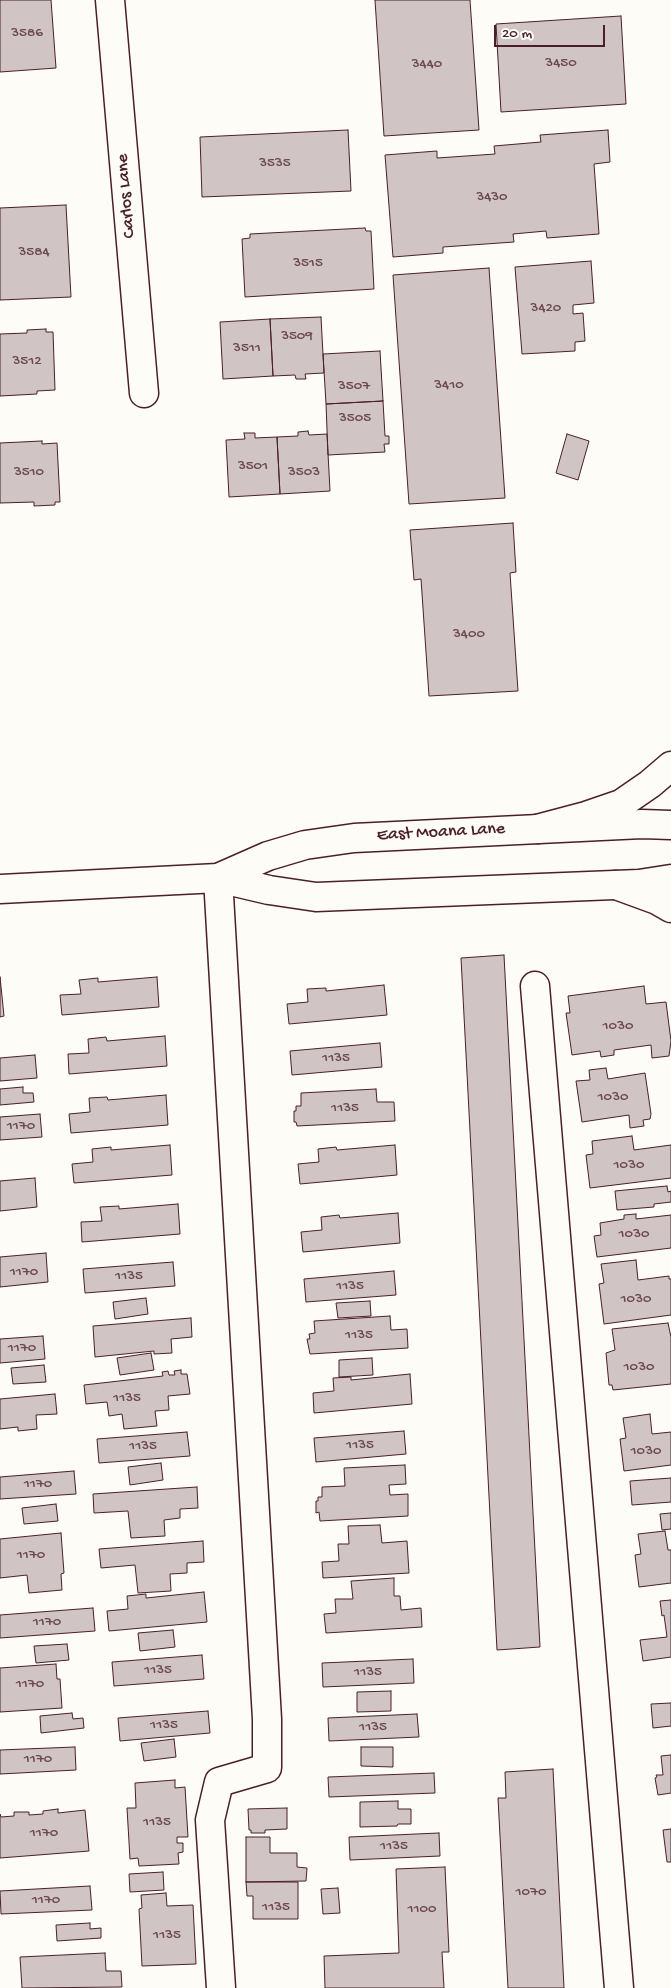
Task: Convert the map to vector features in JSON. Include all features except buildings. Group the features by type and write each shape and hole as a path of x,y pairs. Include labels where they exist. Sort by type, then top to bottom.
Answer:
{"main road":[{"name":"Carlos Lane","path":"110,0 144,393"},
{"path":"537,829 586,816 621,804 650,784 671,766"},
{"name":"East Moana Lane","path":"218,878 268,856 305,844 354,838 671,824"},
{"path":"218,878 267,1719 267,1768 219,1782 210,1820 221,1988"},
{"name":"East Moana Lane","path":"0,889 218,878 269,890 316,897 639,884 671,879"},
{"path":"616,884 658,900 671,908"},
{"path":"535,986 619,1988"}]}
